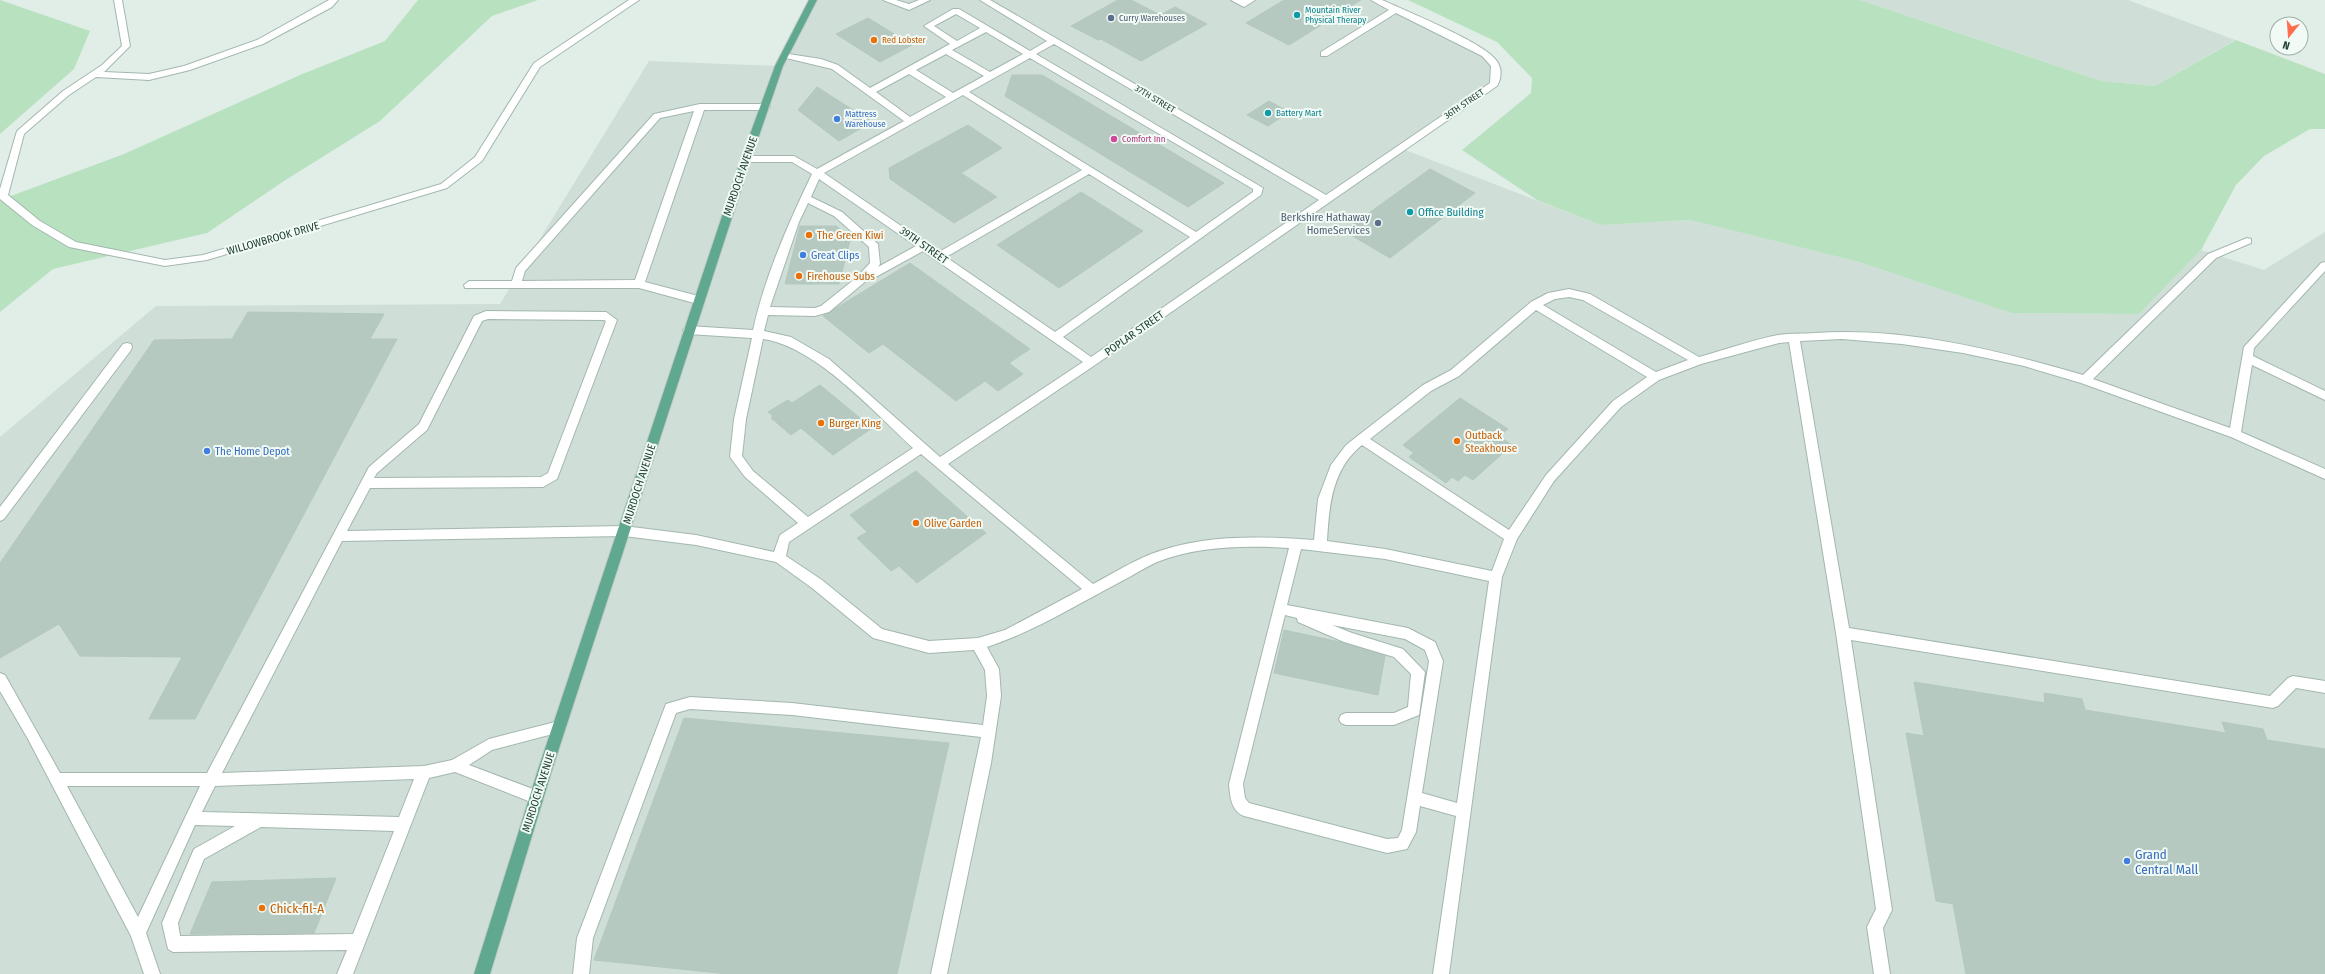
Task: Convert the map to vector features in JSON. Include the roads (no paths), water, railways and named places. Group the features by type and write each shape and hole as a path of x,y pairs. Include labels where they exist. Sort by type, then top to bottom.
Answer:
{"main road":[{"name":"MURDOCH AVENUE","path":"482,974 536,797 624,531 698,300 765,107 785,55 813,0"}],"street":[{"name":"WILLOWBROOK DRIVE","path":"118,0 126,46 105,67 66,93 20,133 3,196 36,223 73,245 165,263 203,258 444,186 479,159 537,65 635,0"},
{"path":"94,74 149,77 187,68 260,42 329,6 334,0"},
{"path":"887,0 909,6 926,0"},
{"name":"37TH STREET","path":"984,0 1055,40 1325,199"},
{"path":"1235,0 1244,4 1251,0"},
{"name":"36TH STREET","path":"1325,199 1494,84 1497,72 1492,60 1475,49 1375,0"},
{"path":"1324,54 1395,10"},
{"path":"956,44 928,26 956,12 1027,55 1258,188 1258,192 1055,337"},
{"path":"869,92 984,29"},
{"path":"808,524 749,474 736,457 740,419 763,311 794,222 817,172 1055,40"},
{"path":"946,50 990,76"},
{"path":"785,55 821,62 835,67 910,121"},
{"path":"909,70 952,97"},
{"path":"962,91 1196,236"},
{"path":"639,284 700,107"},
{"path":"516,285 520,270 657,116 700,107 765,107"},
{"name":"39TH STREET","path":"746,159 794,160 817,172 1091,362"},
{"path":"940,256 1089,170"},
{"path":"763,311 815,312 825,309 860,281 875,264 874,246 838,214 805,198"},
{"name":"POPLAR STREET","path":"940,463 1091,362 1325,199"},
{"path":"2086,380 2212,256 2247,241"},
{"path":"860,281 925,246"},
{"path":"2236,434 2249,347 2325,265"},
{"path":"469,285 639,284 698,300"},
{"path":"1320,546 1324,499 1337,465 1350,448 1427,388 1456,373 1535,305 1552,296 1570,293 1586,297 1698,360"},
{"path":"1535,305 1655,377"},
{"path":"138,933 191,818 339,536 366,483 373,470 423,427 478,319 486,315 606,316 612,320 553,476 543,482 366,483"},
{"path":"688,330 757,334 787,340 825,362 921,448 1092,590"},
{"path":"1441,974 1496,576 1511,537 1550,478 1617,404 1655,377 1698,360 1778,339 1842,335 1902,340 1963,349 2024,362 2086,380 2236,434 2325,474"},
{"path":"1794,338 1843,633 1884,910 1875,926 1882,974"},
{"path":"0,516 127,347"},
{"path":"2247,358 2325,396"},
{"path":"1361,439 1511,537"},
{"path":"779,558 784,539 921,448"},
{"path":"339,536 624,531 696,540 779,558 817,584 878,634 929,647 978,644 1009,634 1154,558 1189,548 1229,542 1296,544 1385,554 1496,576"},
{"path":"1280,608 1408,634 1430,646 1436,661 1409,832 1402,844 1387,846 1244,809 1238,800 1236,784 1280,608 1296,544"},
{"path":"1280,608 1349,638 1398,653 1418,672 1414,711 1394,719 1346,719"},
{"path":"1843,633 2273,702 2293,682 2325,687"},
{"path":"939,974 989,732 994,696 992,669 978,644"},
{"path":"0,679 33,735 138,933 152,974"},
{"path":"581,974 585,938 671,708 690,703 792,709 989,732"},
{"path":"56,779 211,780 424,772 455,766 489,745 559,728"},
{"path":"455,766 536,797"},
{"path":"345,974 424,772"},
{"path":"1414,798 1464,812"},
{"path":"191,818 403,824"},
{"path":"259,820 199,854 170,923 173,944 357,942"}],"place":[{"name":"Mountain River Physical Therapy","path":"1297,15"},
{"name":"Curry Warehouses","path":"1111,18"},
{"name":"Red Lobster","path":"874,40"},
{"name":"Battery Mart","path":"1268,113"},
{"name":"Mattress Warehouse","path":"837,119"},
{"name":"Comfort Inn","path":"1114,139"},
{"name":"Office Building","path":"1410,212"},
{"name":"Berkshire Hathaway HomeServices","path":"1378,223"},
{"name":"The Green Kiwi","path":"809,235"},
{"name":"Great Clips","path":"803,255"},
{"name":"Firehouse Subs","path":"799,276"},
{"name":"Burger King","path":"821,423"},
{"name":"Outback Steakhouse","path":"1457,441"},
{"name":"The Home Depot","path":"207,451"},
{"name":"Olive Garden","path":"916,523"},
{"name":"Grand Central Mall","path":"2127,861"},
{"name":"Chick-fil-A","path":"262,908"}]}
